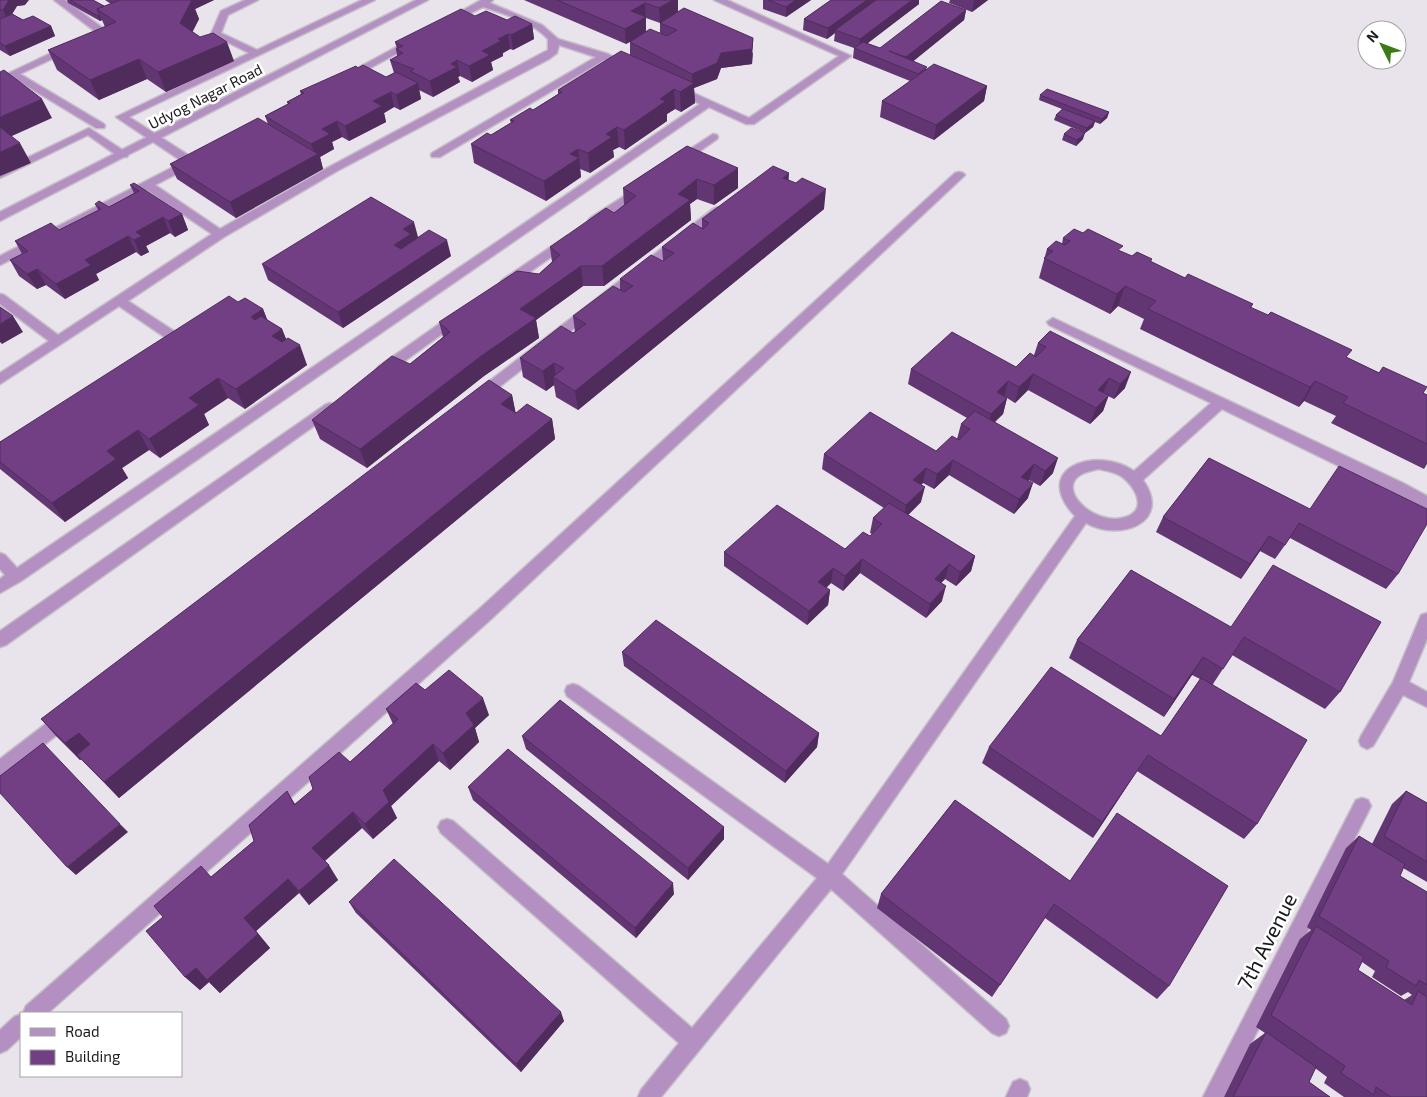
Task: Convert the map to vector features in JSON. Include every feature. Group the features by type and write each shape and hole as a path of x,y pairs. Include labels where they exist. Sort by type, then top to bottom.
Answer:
{"street":[{"path":"0,79 103,32 59,0"},
{"path":"253,0 224,13 216,34 256,53"},
{"path":"0,175 89,131 370,0"},
{"name":"Udyog Nagar Road","path":"0,217 423,0"},
{"path":"665,84 750,122 846,56 719,0"},
{"path":"439,26 485,1 539,27 551,35 555,41 604,56 639,72"},
{"path":"336,83 422,36"},
{"path":"0,379 220,234 329,167 545,58 553,51 555,41"},
{"path":"436,155 604,56"},
{"path":"12,74 100,126"},
{"path":"0,587 708,103"},
{"path":"0,261 195,160 155,139 121,117"},
{"path":"89,131 123,155"},
{"path":"664,171 713,137"},
{"path":"34,1012 483,616 959,175"},
{"path":"495,291 648,183"},
{"path":"146,184 220,234"},
{"path":"471,403 729,202"},
{"path":"0,298 57,340"},
{"path":"118,300 178,340 161,351"},
{"path":"374,377 470,308"},
{"path":"1053,322 1398,487 1427,503"},
{"path":"0,640 341,400"},
{"path":"1135,479 1220,403"},
{"path":"1099,464 1124,471 1135,479 1146,498 1145,507 1140,516 1131,522 1119,525 1105,524 1083,516 1071,505 1066,495 1065,485 1069,476 1087,466 1099,464"},
{"path":"648,1097 830,876 1083,516"},
{"path":"0,559 16,577"},
{"path":"1368,741 1400,685 1427,620"},
{"path":"1400,685 1427,700"},
{"path":"574,692 830,876 999,1026"},
{"path":"0,769 80,707"},
{"name":"7th Avenue","path":"1213,1097 1362,806"},
{"path":"447,826 693,1042"},
{"path":"0,1043 20,1025"}],"building":[{"path":"0,0 9,0 3,10 0,10"},
{"path":"70,0 93,0 104,6 97,9 98,16"},
{"path":"120,0 192,0 180,23 200,37 213,33 227,42 158,72 139,59 90,80 48,50 116,22 97,9"},
{"path":"557,0 673,0 659,8 645,3 631,11 646,17 625,29"},
{"path":"768,0 796,0 786,7"},
{"path":"831,0 867,0 828,28 804,19"},
{"path":"876,0 912,0 860,39 835,30"},
{"path":"941,1 966,10 906,57 889,51 927,67 918,74 854,48 863,42 880,48"},
{"path":"684,8 753,38 752,49 721,53 717,63 692,74 630,42 650,29 667,36 677,30 660,23"},
{"path":"461,9 475,16 486,11 507,20 515,16 532,24 511,35 508,34 498,39 501,41 482,51 490,55 469,66 457,60 451,64 457,67 430,81 410,71 414,69 390,60 403,53 396,49 403,46 395,42"},
{"path":"12,14 23,20 33,16 51,26 5,46 0,43 0,19"},
{"path":"621,51 694,83 680,92 674,89 660,99 666,101 624,130 617,127 606,134 612,137 588,153 578,149 570,154 579,158 544,181 471,144 487,133 491,135 514,121 510,120 530,108 533,110 562,92 558,90"},
{"path":"934,64 987,86 936,125 882,101"},
{"path":"363,65 386,77 396,72 418,83 396,95 391,92 373,101 382,106 345,126 337,121 322,129 330,134 311,144 265,116 290,103 287,102 304,93 300,91 356,66 358,68"},
{"path":"4,70 42,99 0,117 0,72"},
{"path":"1047,89 1109,112 1102,119 1040,95"},
{"path":"1063,109 1095,121 1087,128 1056,115"},
{"path":"258,118 318,154 230,202 170,164"},
{"path":"0,127 20,143 0,152"},
{"path":"1071,128 1085,133 1077,140 1064,134"},
{"path":"687,146 738,168 714,185 697,179 678,194 690,200 602,266 581,266 520,309 536,318 480,357 360,449 312,420 392,356 410,364 450,332 439,322 517,271 539,274 560,255 550,247 606,208 614,213 636,196 623,188"},
{"path":"773,166 789,173 783,178 796,183 802,178 826,189 575,391 553,377 564,368 554,363 543,371 520,358 561,326 573,333 586,324 573,316 613,286 624,292 633,286 620,279 651,255 663,261 674,253 662,247 693,223 703,229 709,223 702,219"},
{"path":"134,183 182,214 168,221 163,217 136,232 142,236 134,240 128,236 85,260 91,265 56,284 37,269 27,274 10,260 28,251 15,241 51,223 59,230 101,209 95,204 99,201 109,207 139,191 130,185"},
{"path":"371,197 414,222 403,229 411,234 394,245 401,249 429,230 447,240 338,312 262,264"},
{"path":"1074,229 1083,233 1088,229 1123,246 1118,250 1132,256 1137,252 1152,259 1150,261 1185,278 1188,274 1253,304 1250,307 1268,315 1271,312 1352,350 1346,357 1379,373 1383,367 1427,387 1423,393 1427,395 1427,444 1343,403 1348,397 1315,381 1310,387 1148,309 1156,301 1125,286 1117,294 1044,258 1053,251 1047,249 1056,241 1065,245 1070,241 1063,238"},
{"path":"229,296 238,302 245,298 263,309 251,317 255,320 261,316 282,329 272,336 282,342 288,338 300,345 236,389 218,378 189,398 199,405 149,439 138,430 107,451 116,459 52,503 0,462 0,442"},
{"path":"0,307 13,316 0,324"},
{"path":"1050,331 1131,372 1120,384 1109,378 1098,390 1109,395 1096,408 1033,374 1019,387 1008,381 997,392 1007,398 991,414 911,369 952,332 1016,367 1030,353 1036,357 1046,347 1038,343"},
{"path":"489,380 512,395 501,404 516,413 527,404 552,419 104,782 77,755 90,744 79,733 65,743 41,719"},
{"path":"975,411 1058,458 1045,471 1034,464 1021,477 1033,483 1019,499 953,460 937,474 926,468 913,480 925,487 906,505 824,454 870,412 936,451 952,436 959,440 970,429 961,424"},
{"path":"1209,458 1310,509 1339,466 1427,509 1427,524 1398,574 1299,523 1285,545 1269,536 1250,564 1163,517"},
{"path":"889,503 975,556 960,572 949,564 935,579 946,586 930,604 862,559 845,576 833,568 818,582 830,590 809,611 724,552 777,505 845,549 863,532 870,536 882,524 873,518"},
{"path":"1273,565 1381,622 1340,692 1244,637 1223,669 1203,657 1174,699 1077,640 1131,570 1231,627"},
{"path":"656,620 819,733 786,771 622,652"},
{"path":"1051,667 1161,736 1201,678 1307,740 1257,824 1148,755 1102,822 989,747"},
{"path":"449,670 483,698 466,713 474,725 443,753 433,744 383,790 389,802 365,824 353,812 312,848 329,865 299,891 288,879 244,918 258,934 207,980 196,968 185,977 146,931 163,917 154,906 201,866 211,877 254,841 249,825 287,791 294,805 313,789 309,777 339,752 350,762 398,719 386,709 416,683 425,690"},
{"path":"560,700 724,827 688,868 522,736"},
{"path":"43,743 120,824 67,867 0,793 0,776"},
{"path":"508,749 673,883 635,928 468,787"},
{"path":"1406,791 1427,803 1427,862 1384,836"},
{"path":"955,800 1070,881 1117,813 1228,886 1169,986 1054,904 1000,985 881,894"},
{"path":"1359,836 1405,864 1400,876 1427,892 1427,985 1419,980 1416,986 1386,967 1389,961 1319,916"},
{"path":"394,859 561,1012 516,1064 349,902"},
{"path":"1316,926 1364,957 1358,970 1412,1005 1418,991 1427,997 1427,1097 1391,1097 1376,1087 1374,1095 1341,1073 1345,1066 1271,1015"},
{"path":"1266,1032 1316,1067 1309,1082 1330,1097 1233,1097"}]}
